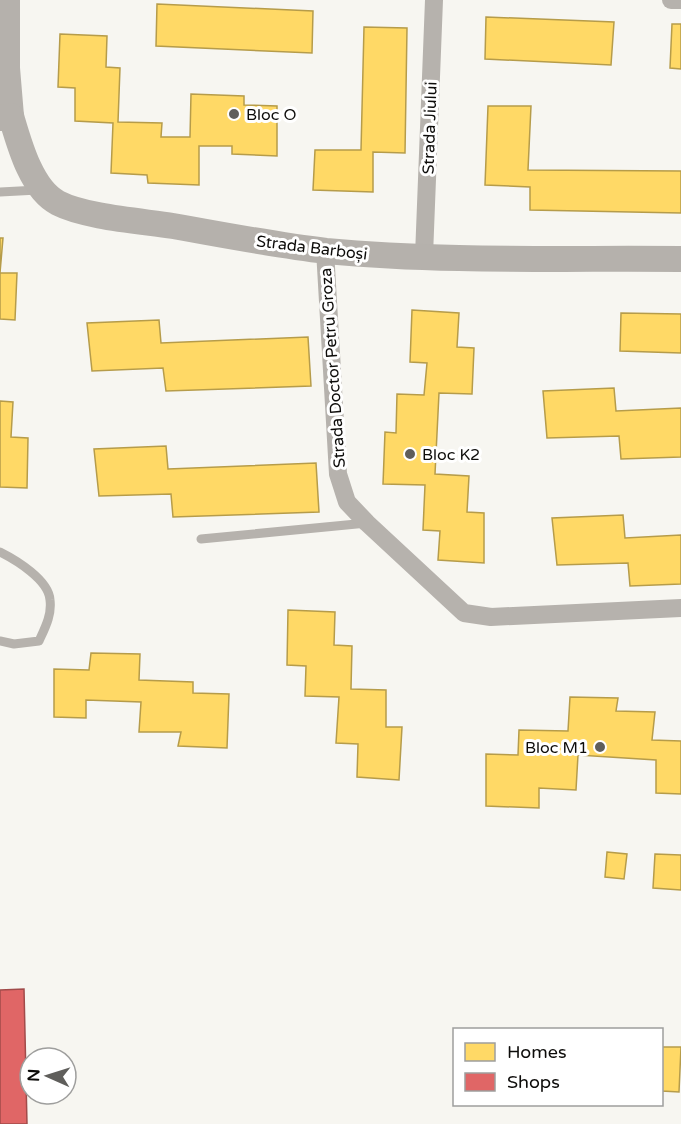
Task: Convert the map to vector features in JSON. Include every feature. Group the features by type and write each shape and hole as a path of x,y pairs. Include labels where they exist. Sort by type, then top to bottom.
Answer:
{"street":[{"name":"Strada Barboși","path":"7,0 5,117 25,160 44,190 57,202 90,213 325,250 424,256 681,259"},
{"name":"Strada Jiului","path":"424,256 434,0"},
{"path":"671,0 681,0"},
{"name":"Strada Doctor Petru Groza","path":"325,250 338,474 347,502 367,523 464,613 491,617 681,608"}],"lane":[{"path":"0,192 44,190"},
{"path":"201,539 367,523"},
{"path":"0,552 35,573 51,598 49,621 39,641 14,644 0,640"}],"building: Homes":[{"path":"157,4 313,11 312,53 156,46"},
{"path":"486,17 614,22 611,65 485,59"},
{"path":"672,24 681,24 681,69 670,68"},
{"path":"364,27 407,28 405,153 373,152 373,192 313,190 315,150 361,150"},
{"name":"Bloc O","path":"60,34 107,36 106,67 120,68 118,122 162,123 161,137 190,137 191,94 244,96 244,105 277,106 277,156 232,154 232,146 199,146 199,185 148,183 147,175 111,173 113,123 75,121 75,88 58,87"},
{"path":"488,106 531,106 528,170 681,171 681,213 530,210 530,187 485,185"},
{"path":"0,238 3,238 0,273"},
{"path":"0,273 17,273 15,320 0,319"},
{"name":"Bloc K2","path":"412,310 459,313 457,347 474,348 472,394 439,393 435,474 469,476 467,512 484,513 484,563 438,560 440,531 423,530 425,485 383,484 385,432 396,433 397,394 424,395 427,363 410,362"},
{"path":"621,313 681,314 681,353 620,351"},
{"path":"159,320 161,343 308,337 311,386 166,391 163,368 92,371 87,323"},
{"path":"614,388 616,411 681,408 681,457 621,459 619,436 547,438 543,391"},
{"path":"0,401 13,402 11,437 28,438 27,488 0,487"},
{"path":"166,446 168,469 316,463 319,512 173,517 171,494 99,496 94,449"},
{"path":"623,515 625,538 681,535 681,584 630,586 628,563 557,565 552,518"},
{"path":"288,610 335,612 334,645 352,646 351,689 386,690 386,727 402,727 399,780 357,777 358,744 336,743 339,697 305,696 306,666 287,665"},
{"path":"91,653 140,654 139,680 193,682 193,693 229,694 227,748 178,746 181,732 139,732 141,702 86,700 86,718 54,717 54,669 89,670"},
{"name":"Bloc M1","path":"570,697 618,698 616,711 655,712 652,740 681,741 681,794 656,793 656,760 578,755 576,790 539,788 539,808 486,806 486,754 518,755 519,730 568,731"},
{"path":"607,852 627,854 624,879 605,877"},
{"path":"655,854 681,855 681,890 653,888"},
{"path":"663,1047 681,1047 679,1092 663,1091"}],"building: Shops":[{"path":"24,989 25,1046 18,1046 18,1106 27,1106 27,1124 0,1124 0,990"}],"place":[{"name":"Bloc O","path":"234,114"},
{"name":"Bloc K2","path":"410,454"},
{"name":"Bloc M1","path":"600,747"}]}
